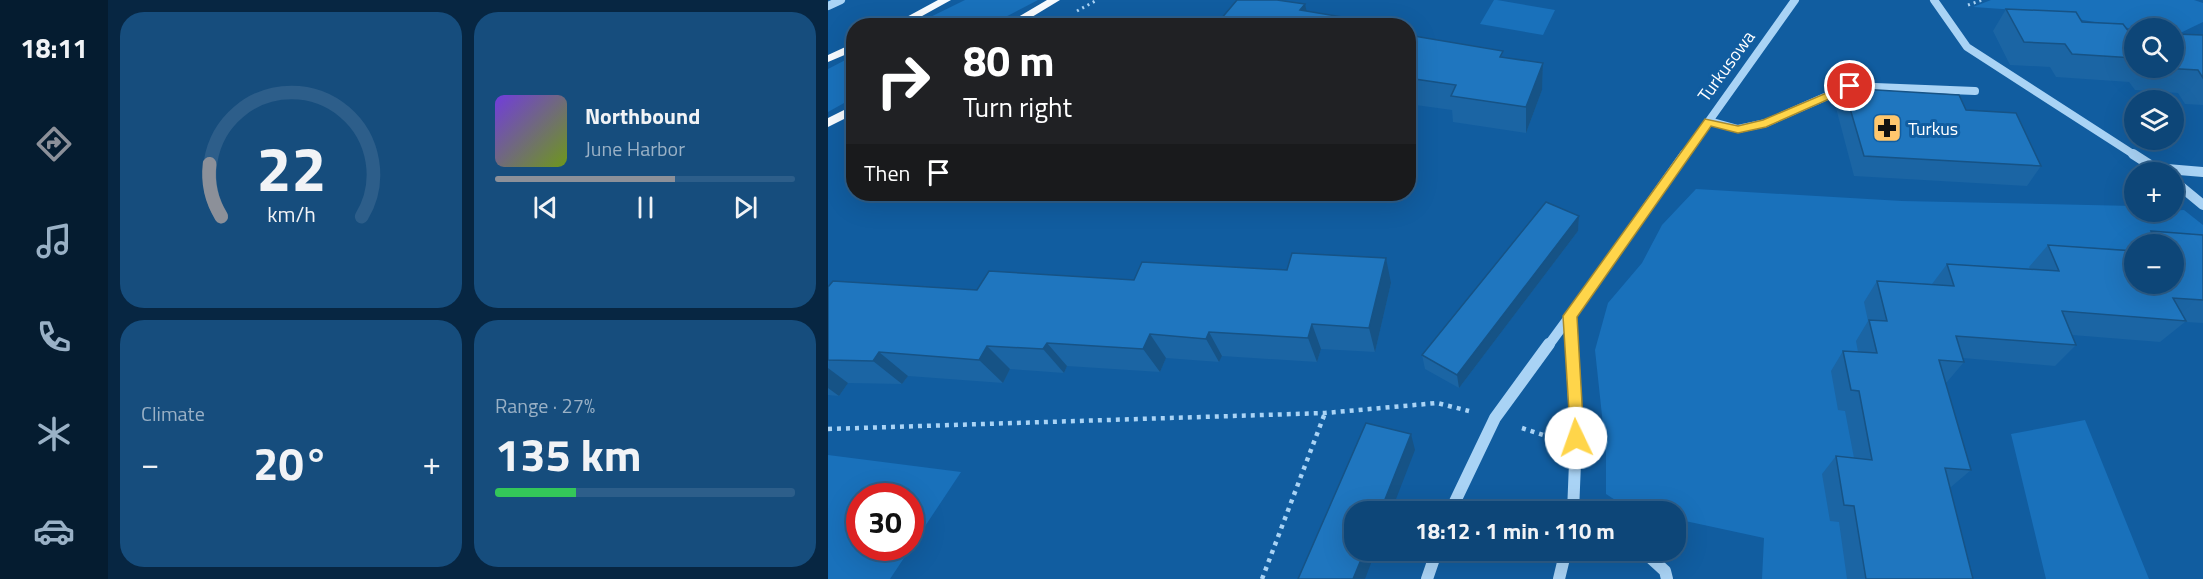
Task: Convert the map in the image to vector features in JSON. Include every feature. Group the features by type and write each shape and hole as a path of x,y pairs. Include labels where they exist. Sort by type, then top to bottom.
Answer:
{"main road":[{"path":"911,18 946,0"},
{"path":"1022,18 1055,0"},
{"path":"828,59 846,50"},
{"path":"828,123 846,113"}],"street":[{"path":"828,6 841,0"},
{"name":"Turkusowa","path":"1455,501 1495,418 1795,0"},
{"path":"1934,0 1967,47 2146,162"},
{"path":"1709,121 1738,129 1766,123 1850,86 1975,91"},
{"path":"2184,171 2203,172"},
{"path":"2184,189 2203,205"},
{"path":"1570,316 1576,438 1573,501"},
{"path":"1427,579 1433,561"},
{"path":"1559,579 1563,561"},
{"path":"1654,561 1665,571 1667,579"}],"path":[{"path":"828,429 1325,413 1437,403 1495,418 1546,437 1576,438"},
{"path":"1262,579 1325,413"}],"shaded area":[{"path":"965,0 1038,0 1003,18 928,18"},
{"path":"1494,0 1555,10 1543,35 1480,24"},
{"path":"1991,0 2194,0 2203,3 2203,22 2184,31 2184,18 2124,18 2124,27 2032,11 1973,7"},
{"path":"846,60 846,102 828,112 828,69"},
{"path":"1696,189 1902,201 2124,206 2124,222 2184,222 2184,210 2203,225 2203,259 2184,249 2184,234 2124,234 2124,258 1901,341 1863,579 1762,579 1764,538 1686,521 1686,501 1617,501 1606,494 1606,453 1595,350 1608,303 1642,263 1662,225"},
{"path":"2085,420 2149,579 2046,579 2011,434"},
{"path":"828,455 961,472 924,528 924,483 846,483 846,561 902,561 890,579 828,579"}],"building":[{"path":"1237,0 1277,0 1305,4 1300,10 1348,18 1222,18"},
{"path":"2006,9 2076,12 2082,22 2124,25 2124,57 2072,54 2065,44 2024,42"},
{"path":"2184,34 2203,35 2203,78 2198,70 2184,69"},
{"path":"1416,36 1503,51 1500,57 1543,63 1526,107 1451,96 1456,85 1416,79"},
{"path":"1844,88 1959,95 1966,110 2016,113 2041,166 1864,156"},
{"path":"1546,202 1579,216 1457,375 1422,355"},
{"path":"2151,231 2203,235 2203,300 2173,298 2186,321 2062,311 2076,345 1956,336 1964,362 1939,360 1971,470 1945,468 1973,579 1866,579 1854,506 1844,505 1836,456 1872,460 1859,391 1851,390 1843,351 1877,353 1869,320 1887,321 1877,281 1954,286 1947,264 2059,271 2048,245 2124,250 2124,294 2184,294 2184,234 2153,234"},
{"path":"1292,253 1386,258 1369,328 1312,324 1308,338 1209,332 1206,339 1150,334 1143,349 1047,343 1043,349 987,346 979,360 879,352 873,361 828,360 828,287 833,281 977,290 989,271 1134,280 1142,262 1287,270"},
{"path":"1366,423 1411,434 1384,501 1344,501 1344,561 1360,561 1353,579 1298,579"}],"place":[{"name":"Turkus","path":"1887,128"}],"route":[{"path":"1576,438 1570,316 1709,121 1738,129 1766,123 1850,86"}]}
